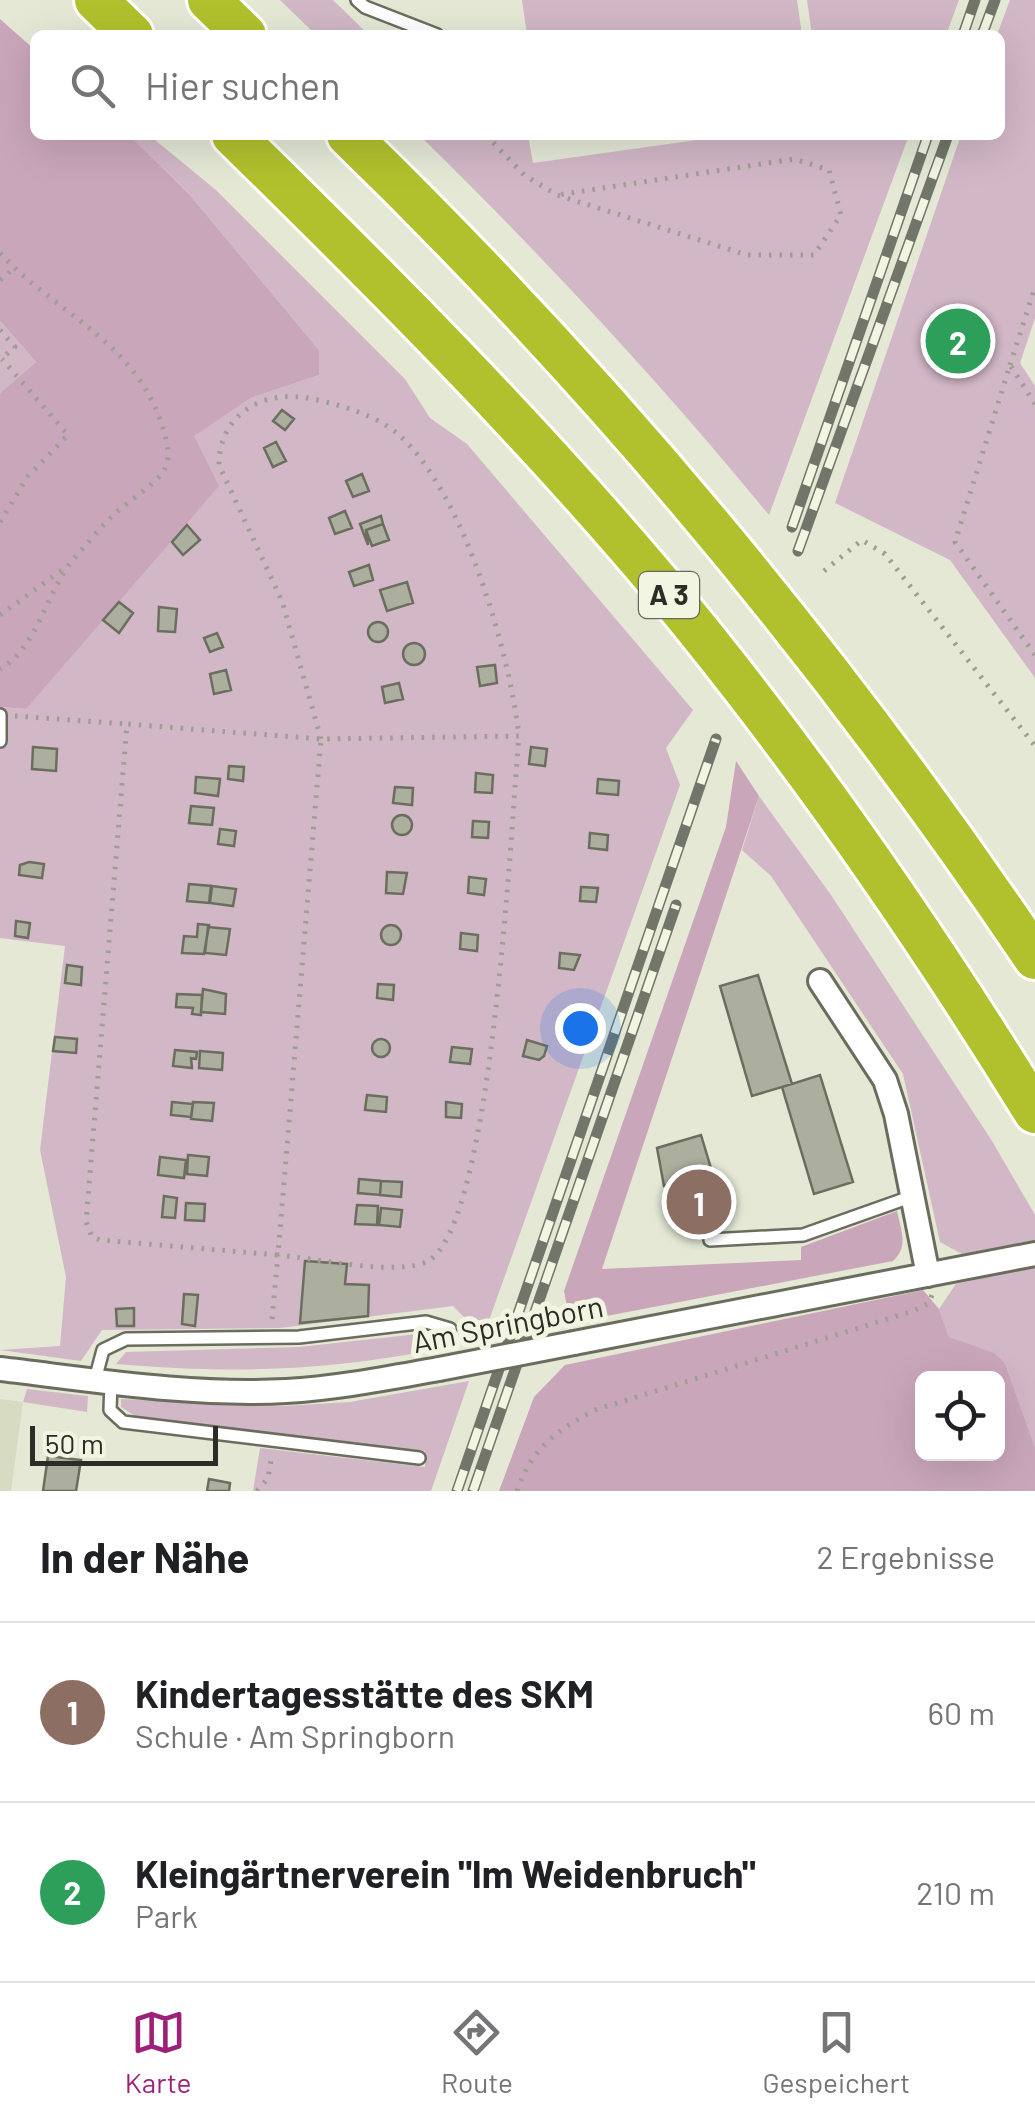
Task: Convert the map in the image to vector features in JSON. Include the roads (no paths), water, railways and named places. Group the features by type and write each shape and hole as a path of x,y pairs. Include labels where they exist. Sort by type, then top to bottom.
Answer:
{"highway":[{"path":"96,0 127,30"},
{"path":"209,0 240,30"},
{"name":"A 3","path":"239,140 452,353 659,583 783,741 886,883 1035,1112"},
{"name":"A 3","path":"353,140 506,292 701,509 844,686 1035,958"}],"street":[{"path":"820,981 885,1080 928,1275"},
{"name":"Am Springborn","path":"0,1369 103,1381 283,1391 348,1386 1035,1254"}],"lane":[{"path":"358,0 365,7 425,30"},
{"path":"0,741 1,715"},
{"path":"710,1240 803,1234 913,1196"},
{"name":"Am Springborn","path":"103,1381 97,1362 113,1342 271,1337 426,1322 450,1329"},
{"path":"103,1381 110,1410 123,1422 418,1458"}],"railway":[{"path":"965,30 975,0"},
{"path":"984,30 995,0"},
{"path":"792,527 926,140"},
{"path":"798,551 946,140"},
{"path":"457,1491 716,739"},
{"path":"473,1491 676,905"}],"place":[{"name":"Kleingärtnerverein \"Im Weidenbruch\"","path":"958,341"},
{"name":"Kindertagesstätte des SKM","path":"699,1202"}]}
